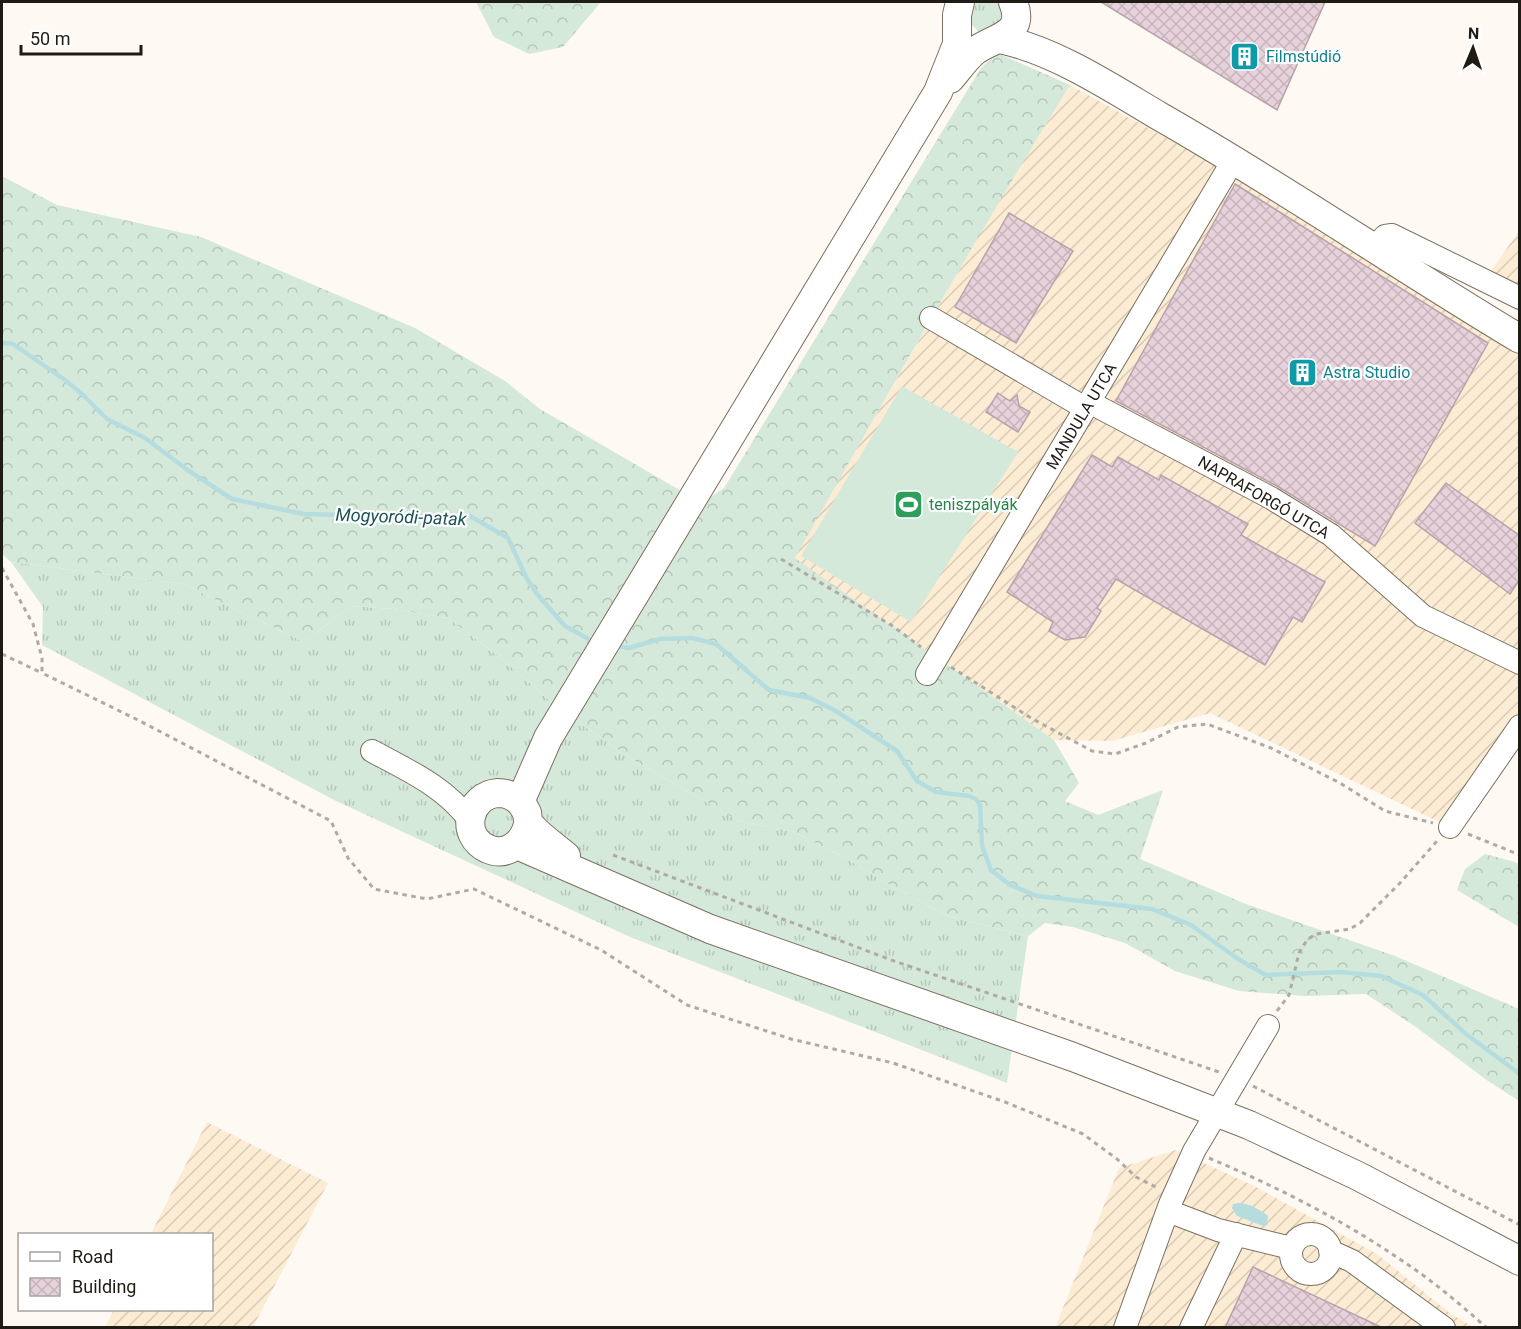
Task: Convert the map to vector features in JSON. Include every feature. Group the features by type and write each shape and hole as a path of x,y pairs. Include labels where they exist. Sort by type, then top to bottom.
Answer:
{"main road":[{"path":"938,92 975,51 995,41 1011,28 1014,4"},
{"path":"1014,4 1042,40 1081,71"},
{"path":"956,10 968,36 974,40 1017,43 1081,71 1234,159 1520,339"},
{"path":"956,10 957,44 938,92 504,813 588,875 710,929 1073,1057 1217,1112 1358,1176 1520,1262"}],"street":[{"name":"MANDULA UTCA","path":"932,666 1234,159"},
{"path":"1374,248 1384,236 1392,235 1520,298"},
{"name":"NAPRAFORGÓ UTCA","path":"931,318 1087,405 1270,498 1331,535 1423,616 1520,663"},
{"path":"1450,827 1520,726"},
{"path":"375,747 467,791 504,813"},
{"path":"1125,1328 1171,1203 1194,1151 1268,1026"},
{"path":"1171,1203 1218,1230 1292,1248"},
{"path":"1191,1328 1236,1234"},
{"path":"1305,1235 1315,1235 1324,1239 1330,1251 1328,1265 1320,1272 1311,1275 1302,1272 1294,1266 1291,1257 1292,1248 1297,1240 1305,1235"},
{"path":"1330,1251 1352,1261 1444,1328"}],"path":[{"path":"781,559 891,625 932,666 1092,751 1115,754 1146,743 1178,727 1207,724 1272,748 1340,783 1385,811 1450,827 1520,855"},
{"path":"2,568 33,624 42,658 42,674"},
{"path":"2,654 138,720 331,821 348,858 374,889 427,899 474,889 601,950 687,1005 791,1039 893,1063 1005,1102 1083,1134 1171,1203"},
{"path":"1268,1026 1289,994 1299,953 1307,940 1316,934 1350,929 1360,923 1400,883 1450,827"},
{"path":"613,855 894,961 1238,1079 1520,1225"},
{"path":"1194,1151 1276,1187 1381,1246 1488,1328"}],"shaded area":[{"path":"1070,85 1248,183 1519,349 1519,726 1450,827 1210,713 1112,741 1054,740 794,558 1005,190"},
{"path":"1519,231 1519,308 1484,281"},
{"path":"207,1122 328,1183 253,1327 105,1327 113,1311 213,1311 213,1233 152,1233"},
{"path":"1176,1150 1256,1187 1377,1254 1451,1314 1473,1327 1055,1328 1119,1168"}],"green space":[{"path":"476,2 601,2 563,47 529,54 494,37"},
{"path":"972,2 1002,2 1006,12 992,33 978,31 969,22"},
{"path":"997,53 1070,85 896,379 795,558 1054,740 1079,783 1065,801 1098,815 1163,790 1140,859 1246,904 1395,956 1519,1009 1519,1101 1366,994 1306,996 1239,991 1175,971 1125,943 1073,927 1045,923 1028,936 948,916 893,887 844,857 792,831 739,821 635,761 563,712 501,658 448,618 393,609 351,606 304,642 183,584 11,562 2,554 2,176 57,205 201,237 415,328 505,381 540,409 702,503 724,488 981,68"},
{"name":"teniszpályák","path":"902,386 1018,452 911,622 801,556"},
{"path":"11,562 183,584 304,642 351,606 393,609 448,618 501,658 563,712 635,761 739,821 792,831 844,857 893,887 948,916 1028,936 1007,1083 630,937 334,800 42,645 43,607"},
{"path":"1485,854 1519,865 1519,927 1457,890 1465,869"}],"water":[{"path":"1239,1203 1258,1209 1268,1216 1267,1225 1263,1226 1237,1216 1232,1208 1233,1204"}],"building":[{"name":"Filmstúdió","path":"1101,2 1325,2 1277,110"},
{"name":"Astra Studio","path":"1235,184 1488,343 1375,546 1277,486 1116,401"},
{"path":"1009,213 1073,251 1016,343 955,307"},
{"path":"998,393 1010,401 1017,395 1019,406 1030,412 1018,432 986,412"},
{"path":"1092,455 1112,467 1118,457 1159,480 1161,475 1248,524 1241,535 1325,582 1302,622 1293,617 1265,665 1116,579 1097,608 1101,611 1085,637 1065,640 1049,631 1053,622 1007,592"},
{"path":"1446,483 1520,536 1520,579 1510,594 1415,523"},
{"path":"1253,1267 1383,1328 1225,1328"}],"waterway":[{"name":"Mogyoródi-patak","path":"2,343 13,344 65,380 107,419 145,438 232,499 304,514 342,515 363,512 428,517 470,516 508,538 536,593 565,626 594,642"},
{"name":"Mogyoródi-patak","path":"617,646 629,648 660,639 692,638 716,644 769,690 810,698 836,711 897,751 917,781 936,792 976,799 980,805 982,846 991,870 1010,885 1037,896 1152,909 1191,925 1238,959 1266,975 1341,972 1381,976 1423,995 1466,1034 1520,1074"}],"place":[{"name":"Filmstúdió","path":"1245,56"},
{"name":"Astra Studio","path":"1302,372"},
{"name":"teniszpályák","path":"908,504"}]}
